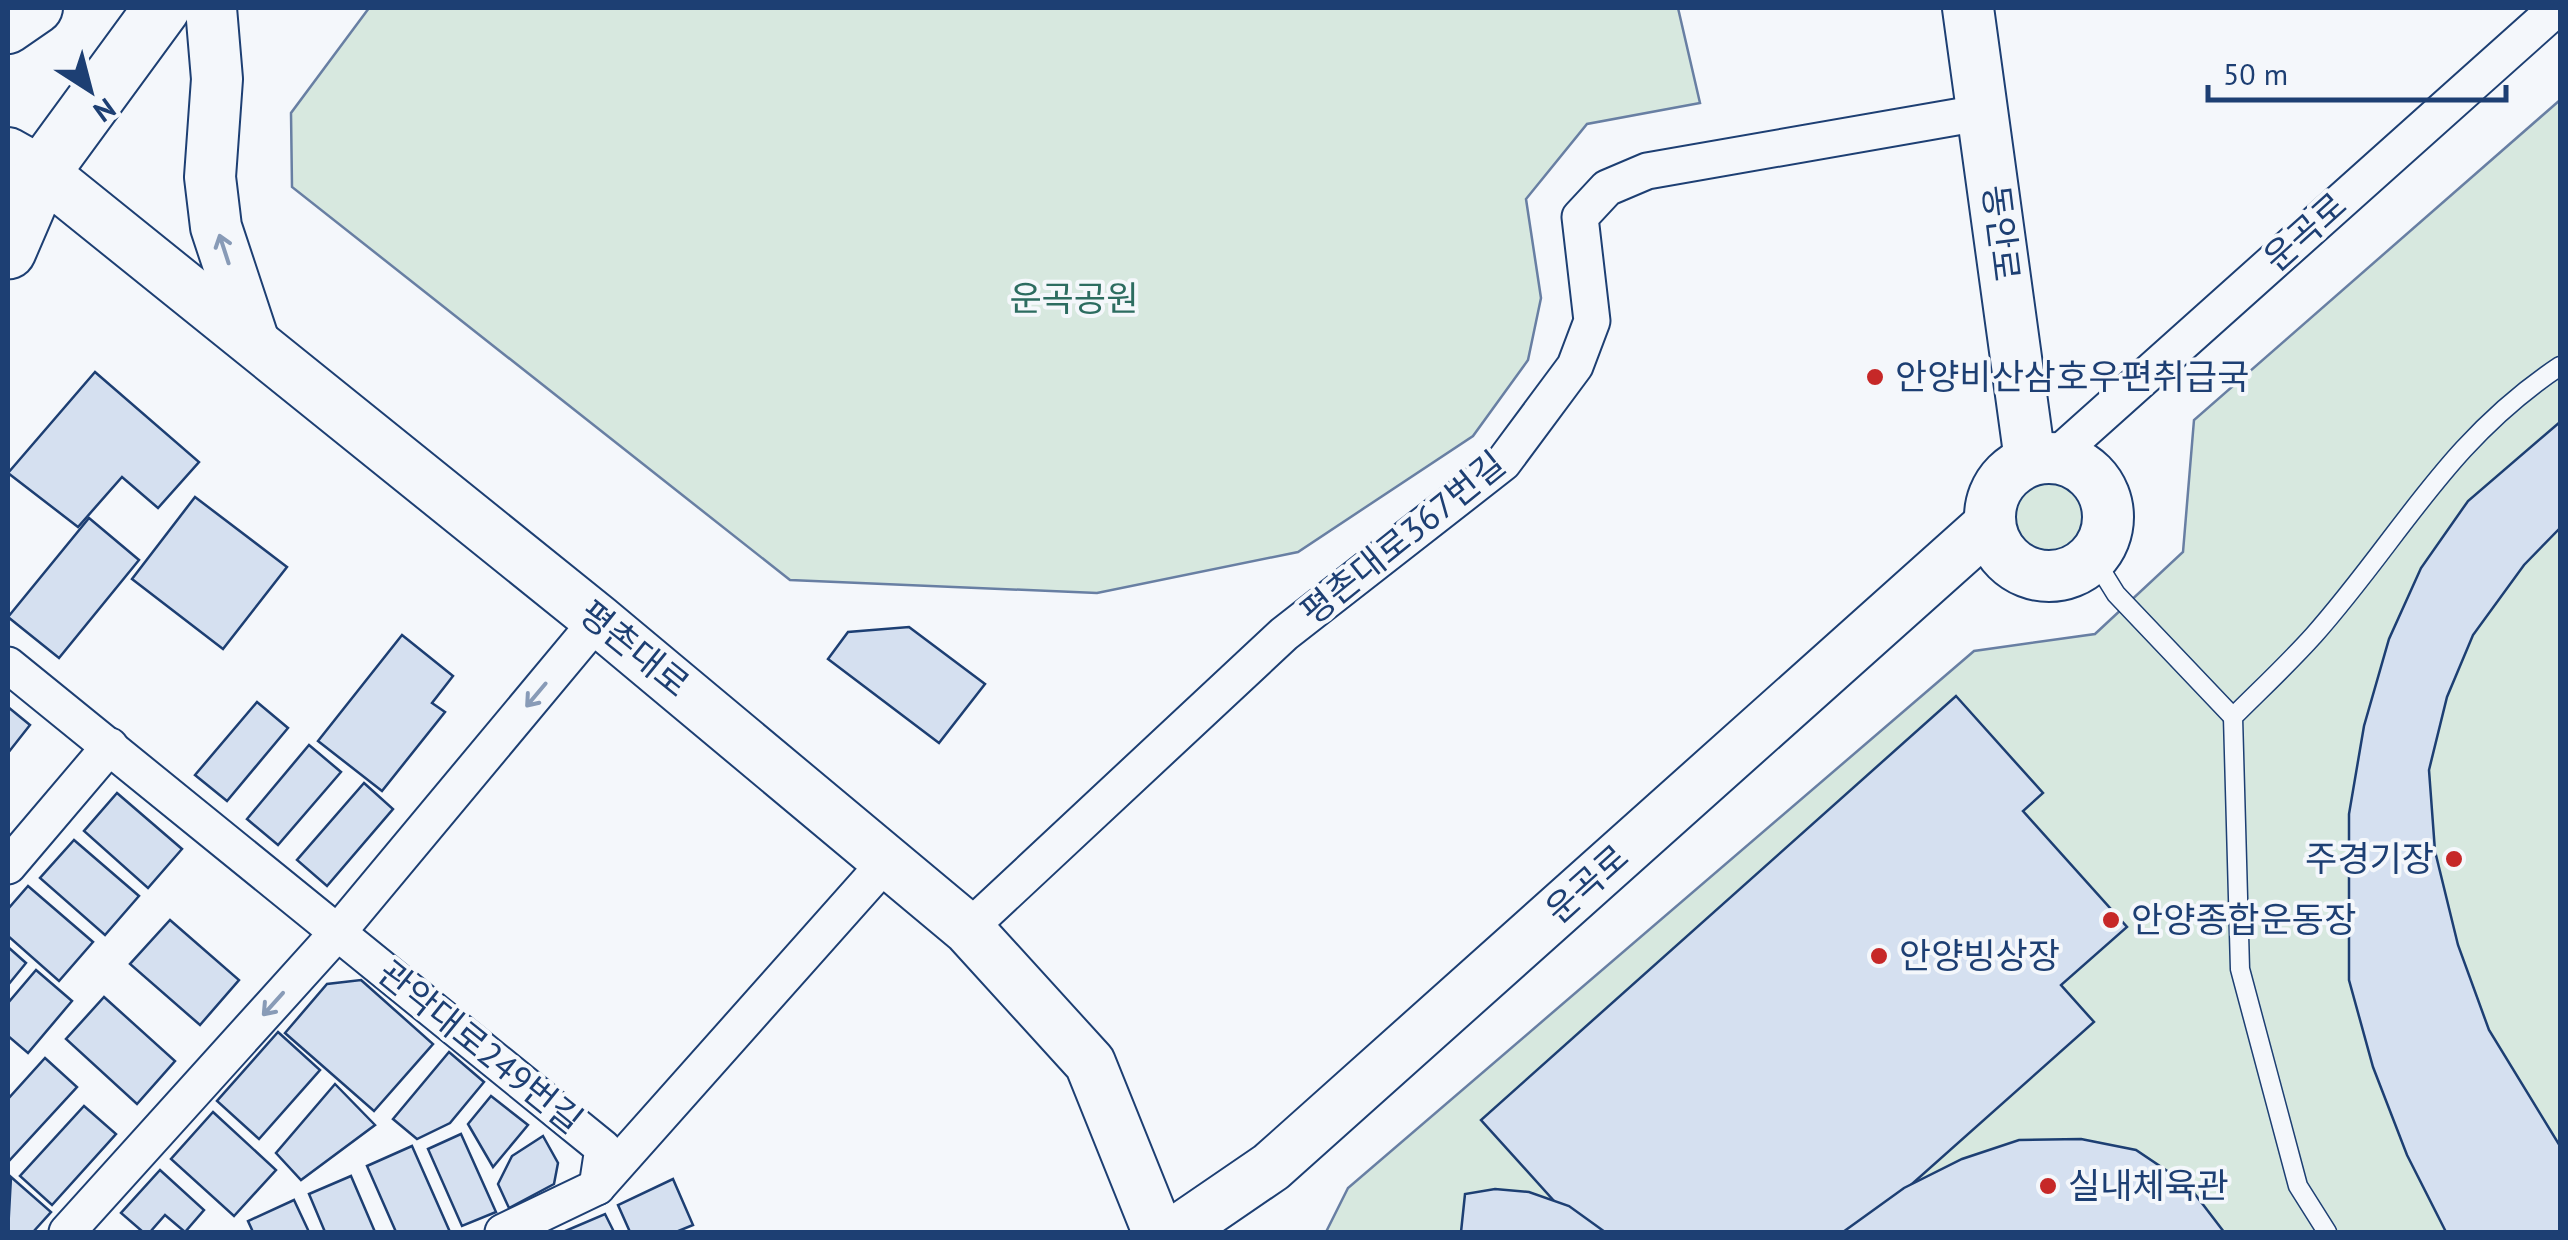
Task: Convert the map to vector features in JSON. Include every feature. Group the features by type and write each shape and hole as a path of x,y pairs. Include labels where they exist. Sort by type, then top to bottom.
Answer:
{"main road":[{"path":"8,251 19,172 162,8"}],"street":[{"path":"8,28 36,8"},
{"path":"210,8 217,79 210,177 214,210 254,342"},
{"name":"동안로","path":"1968,8 2043,458"},
{"name":"운곡로","path":"2043,458 2545,32 2557,8"},
{"name":"평촌대로367번길","path":"968,929 1284,634 1503,463 1575,366 1581,351 1592,321 1580,217 1607,188 1648,171 1985,112"},
{"name":"평촌대로","path":"19,172 254,342 598,620 968,929 1090,1062 1158,1232"},
{"path":"2043,458 2078,464 2098,482 2108,507 2106,534 2093,557 2070,572 2044,577 2018,569 1999,551 1989,525 1992,498 2007,474 2043,458"},
{"name":"운곡로","path":"1176,1232 1271,1166 1989,525"},
{"path":"67,1232 338,932 598,620"},
{"name":"관악대로249번길","path":"8,666 603,1148 597,1187"},
{"path":"8,866 110,746"},
{"path":"503,1232 597,1187 888,860"}],"lane":[{"path":"2233,717 2314,635 2448,461 2516,396 2560,366"},
{"path":"2093,557 2116,594 2233,717 2240,969 2298,1186 2327,1232"}],"green space":[{"name":"운곡공원","path":"369,8 1678,8 1700,103 1587,124 1526,199 1541,298 1528,360 1473,436 1298,552 1097,593 790,580 292,187 291,113"},
{"name":"안양종합운동장","path":"2560,100 2560,1232 1326,1232 1348,1188 1974,651 2095,634 2183,552 2194,420"},
{"path":"2049,482 2074,492 2084,517 2074,542 2049,552 2024,542 2014,517 2024,492"}],"building":[{"path":"95,372 199,462 158,508 122,477 78,527 8,473"},
{"name":"주경기장","path":"2560,422 2560,528 2524,565 2473,635 2447,697 2429,770 2435,851 2458,945 2489,1030 2560,1146 2560,1232 2446,1232 2407,1155 2373,1067 2349,980 2349,814 2364,726 2389,639 2421,568 2468,501"},
{"path":"195,497 287,567 223,649 132,579"},
{"path":"89,518 139,560 59,658 8,617"},
{"path":"909,627 985,684 939,743 828,659 848,632"},
{"path":"402,635 453,676 432,703 445,712 382,791 318,741"},
{"name":"안양빙상장","path":"1956,696 2043,793 2023,811 2127,927 2061,985 2094,1022 1858,1232 1582,1232 1481,1120"},
{"path":"257,702 288,728 227,801 195,775"},
{"path":"8,707 30,725 8,753"},
{"path":"309,745 341,772 278,845 247,819"},
{"path":"364,783 393,809 327,886 297,860"},
{"path":"117,793 182,849 148,888 84,831"},
{"path":"74,840 139,896 105,935 40,878"},
{"path":"28,886 93,942 59,981 8,936 8,909"},
{"path":"170,920 239,980 200,1025 130,964"},
{"path":"8,947 26,963 8,985"},
{"path":"36,970 72,1001 28,1053 8,1036 8,1003"},
{"path":"361,980 433,1044 374,1111 285,1033 327,984"},
{"path":"104,997 175,1061 137,1104 66,1039"},
{"path":"278,1032 320,1070 259,1139 217,1101"},
{"path":"449,1052 484,1082 450,1123 417,1139 393,1119"},
{"path":"45,1058 77,1087 8,1162 8,1099"},
{"path":"335,1084 375,1125 301,1180 276,1153"},
{"path":"491,1096 528,1125 493,1167 468,1124"},
{"path":"84,1106 116,1134 52,1205 20,1176"},
{"path":"213,1112 276,1170 234,1216 171,1159"},
{"path":"461,1134 496,1212 462,1226 428,1149"},
{"path":"543,1136 558,1163 554,1184 509,1208 498,1184 512,1156"},
{"name":"실내체육관","path":"2081,1139 2136,1150 2188,1185 2224,1232 1843,1232 1904,1188 1962,1159 2019,1140"},
{"path":"412,1146 450,1232 396,1232 367,1166"},
{"path":"160,1170 204,1210 185,1232 165,1215 150,1232 143,1232 121,1213"},
{"path":"351,1176 375,1232 325,1232 309,1194"},
{"path":"11,1177 51,1212 33,1232 8,1232"},
{"path":"673,1179 693,1225 676,1232 630,1232 618,1205"},
{"path":"1495,1189 1529,1192 1569,1206 1605,1232 1461,1232 1465,1194"},
{"path":"294,1200 309,1232 253,1232 248,1221"},
{"path":"605,1214 614,1232 563,1232"}],"place":[{"name":"안양비산삼호우편취급국","path":"1875,377"},
{"name":"주경기장","path":"2454,859"},
{"name":"안양종합운동장","path":"2111,920"},
{"name":"안양빙상장","path":"1879,956"},
{"name":"실내체육관","path":"2048,1186"}]}
